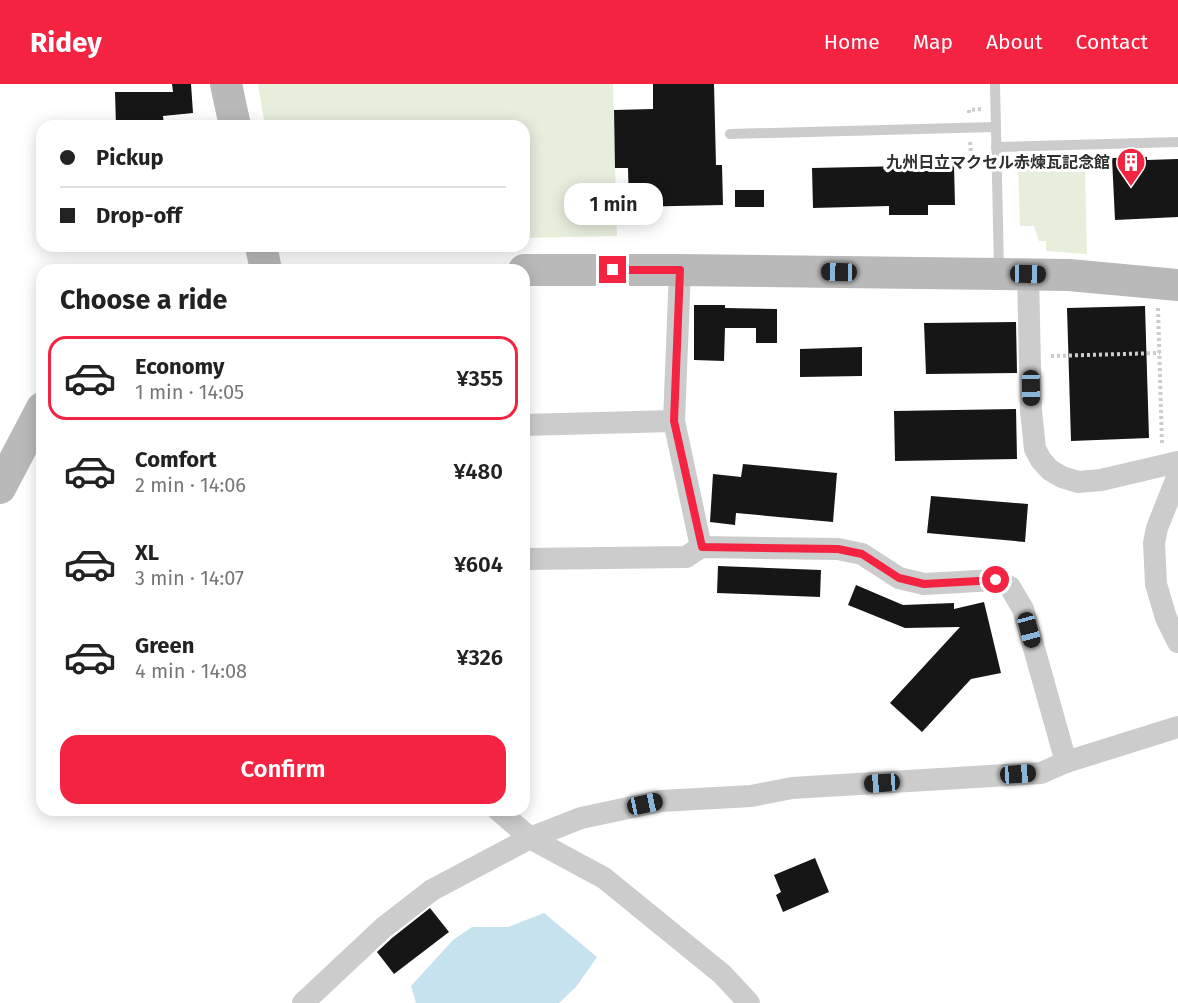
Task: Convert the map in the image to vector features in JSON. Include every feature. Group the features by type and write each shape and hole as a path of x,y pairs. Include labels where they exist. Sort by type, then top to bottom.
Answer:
{"street":[{"path":"226,84 234,120"},
{"path":"530,270 1069,275 1168,293"},
{"path":"680,270 674,421 702,547"},
{"path":"1013,274 1035,449 1041,460 1050,470 1078,482 1101,480 1170,457"},
{"path":"0,488 36,419"},
{"path":"530,425 674,421"},
{"path":"1178,475 1157,528 1154,543 1156,584 1166,618 1178,642"},
{"path":"530,559 686,557 702,547 838,549 862,554 899,578 924,584 996,580 1010,587 1023,609 1066,762"},
{"path":"303,1003 383,928 432,890 530,838 581,818 661,801 751,796 792,788 1041,773 1066,762 1178,727"},
{"path":"505,816 530,838 604,878 722,974 749,1003"}],"lane":[{"path":"995,84 996,147 1013,274"},
{"path":"730,134 995,126"},
{"path":"996,147 1178,142"}],"path":[{"path":"1168,293 1160,353 1170,457"},
{"path":"1050,345 1051,356 1160,353"}],"green space":[{"path":"258,84 613,84 617,236 530,238 530,120 264,120"},
{"path":"1072,158 1072,169 1085,169 1087,254 1046,251 1046,241 1039,241 1034,226 1020,226 1018,165 1023,160"}],"water":[{"path":"544,913 597,957 576,987 559,1003 416,1003 411,986 453,940 472,927 508,927"}],"building":[{"path":"172,84 191,84 193,113 163,116 163,120 116,120 115,92 173,92"},
{"path":"653,84 714,84 716,165 722,165 723,205 629,207 628,168 615,168 614,110 653,109"},
{"path":"1147,157 1147,160 1178,159 1178,217 1115,220 1112,158"},
{"path":"954,165 955,205 928,205 928,215 889,215 889,206 813,208 812,168"},
{"path":"735,190 764,190 764,207 735,207"},
{"path":"694,305 777,309 777,343 756,343 756,328 725,328 724,361 694,360"},
{"path":"1145,306 1149,438 1071,441 1067,308"},
{"path":"1016,322 1017,373 926,374 924,323"},
{"path":"862,347 862,376 800,377 800,349"},
{"path":"1016,409 1017,459 895,461 894,411"},
{"path":"743,464 837,473 833,522 736,513 735,525 710,522 713,474 741,477"},
{"path":"931,496 1028,504 1025,542 927,533"},
{"path":"718,566 821,570 820,597 717,593"},
{"path":"856,585 903,605 954,603 954,609 984,602 1001,673 971,679 922,732 890,703 960,627 905,628 848,605"},
{"path":"815,858 829,892 783,912 776,895 781,892 774,875"},
{"path":"430,908 449,932 394,974 377,952"}],"place":[{"name":"九州日立マクセル赤煉瓦記念館","path":"1131,188"}],"route":[{"path":"613,270 680,270 674,421 702,547 838,549 862,554 899,578 924,584 996,580"}]}
